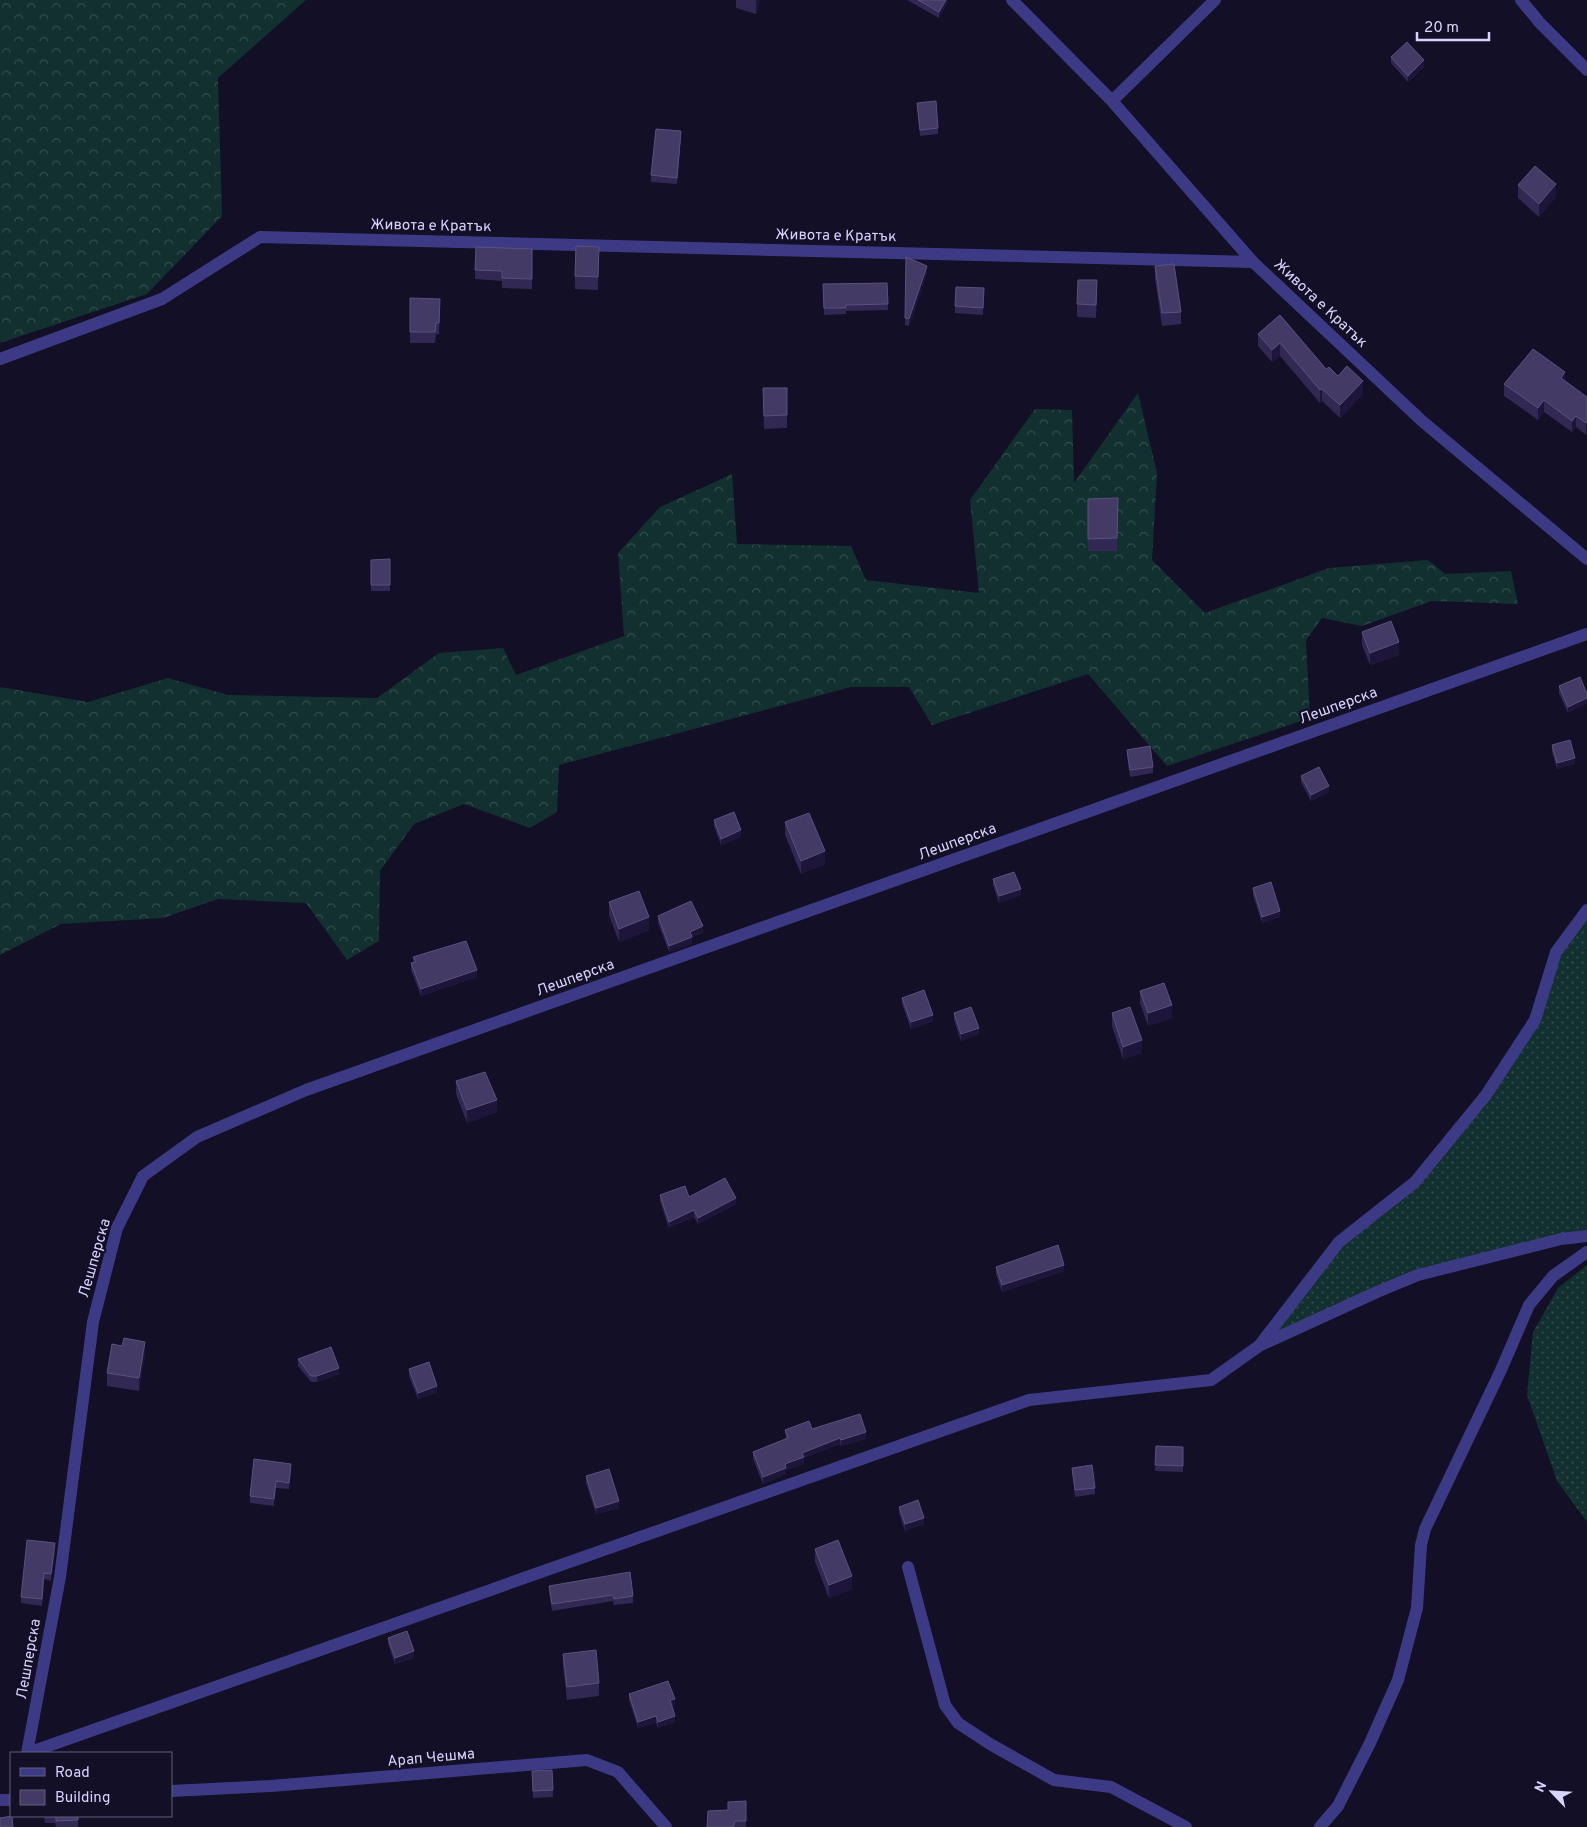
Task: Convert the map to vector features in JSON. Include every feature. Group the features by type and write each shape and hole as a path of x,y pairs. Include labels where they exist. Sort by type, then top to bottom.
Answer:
{"street":[{"path":"1012,0 1112,101 1254,262"},
{"path":"1112,101 1215,0"},
{"path":"1521,0 1540,23 1587,70"},
{"name":"Живота е Кратък","path":"0,359 162,300 260,237 1254,262 1422,421 1587,560"},
{"name":"Лешперска","path":"28,1752 60,1577 93,1322 117,1228 143,1176 197,1137 306,1090 1587,634"},
{"path":"1259,1346 1339,1242 1416,1182 1486,1095 1535,1020 1556,952 1587,910"},
{"path":"31,1752 1029,1400 1211,1380 1259,1346 1376,1292 1418,1275 1561,1239 1587,1236"},
{"path":"1320,1827 1338,1806 1370,1743 1398,1680 1417,1608 1421,1545 1425,1529 1501,1370 1529,1305 1553,1276 1587,1252"},
{"path":"908,1567 945,1705 958,1722 990,1744 1054,1780 1111,1787 1186,1827"},
{"name":"Арап Чешма","path":"172,1791 271,1786 587,1760 618,1772 666,1827"}],"green space":[{"path":"0,0 306,0 218,78 222,216 147,294 0,343"},
{"path":"1138,393 1157,473 1152,560 1205,613 1329,568 1428,560 1445,574 1511,571 1518,604 1432,601 1362,626 1322,618 1306,640 1310,718 1167,766 1088,674 932,725 909,687 851,687 559,765 557,812 530,828 464,804 414,824 380,871 379,941 347,960 306,903 218,899 163,918 61,924 0,955 0,687 88,702 168,678 228,695 377,698 439,653 503,648 516,675 624,636 618,553 660,507 732,474 737,544 851,546 866,580 979,593 970,500 1035,409 1072,410 1074,483"},
{"path":"1587,910 1587,1236 1418,1275 1259,1346 1339,1242 1415,1182 1535,1020 1556,952"},
{"path":"1587,1265 1587,1522 1557,1481 1527,1395 1533,1332 1558,1288"}],"building":[{"path":"918,0 946,0 939,12"},
{"path":"1407,42 1424,60 1408,76 1391,57"},
{"path":"936,101 938,128 920,130 917,103"},
{"path":"656,129 681,131 677,178 651,175"},
{"path":"1535,166 1556,184 1539,204 1518,185"},
{"path":"576,246 599,247 598,277 575,276"},
{"path":"476,247 532,249 532,279 502,278 502,271 475,270"},
{"path":"906,257 927,266 909,319 905,318"},
{"path":"1174,264 1181,312 1162,313 1155,266"},
{"path":"1078,280 1097,280 1096,305 1077,304"},
{"path":"887,283 888,304 846,305 846,308 824,308 823,284"},
{"path":"956,287 984,288 983,308 955,306"},
{"path":"410,298 440,299 439,323 436,323 435,332 410,332"},
{"path":"1280,315 1326,369 1329,367 1338,376 1347,366 1363,381 1340,405 1322,389 1320,390 1280,343 1272,350 1258,334"},
{"path":"1533,349 1565,372 1561,378 1587,397 1586,423 1576,416 1572,421 1544,400 1538,408 1504,384"},
{"path":"763,388 787,388 787,415 764,416"},
{"path":"1118,498 1117,538 1088,539 1088,499"},
{"path":"390,559 390,585 371,585 371,560"},
{"path":"1391,621 1399,642 1370,653 1362,632"},
{"path":"1580,677 1587,698 1568,707 1559,686"},
{"path":"1570,740 1575,758 1557,763 1552,745"},
{"path":"1150,746 1153,767 1130,770 1127,750"},
{"path":"1319,767 1329,786 1311,795 1301,776"},
{"path":"734,812 741,830 721,839 714,820"},
{"path":"809,813 825,851 801,861 785,822"},
{"path":"1014,872 1021,889 999,896 993,879"},
{"path":"1271,882 1280,911 1262,917 1253,888"},
{"path":"639,891 649,917 619,929 609,902"},
{"path":"691,901 703,926 690,932 692,937 669,946 658,916"},
{"path":"466,941 477,970 421,989 411,963 416,962 413,957"},
{"path":"1164,983 1172,1005 1148,1013 1140,991"},
{"path":"924,990 933,1015 911,1022 902,998"},
{"path":"971,1007 979,1028 961,1034 954,1013"},
{"path":"1130,1007 1142,1040 1123,1047 1112,1013"},
{"path":"485,1072 497,1100 467,1110 456,1081"},
{"path":"725,1178 736,1198 698,1218 694,1210 669,1222 660,1195 685,1186 689,1197"},
{"path":"1058,1245 1064,1265 1002,1285 996,1267"},
{"path":"124,1338 145,1342 139,1378 107,1373 112,1344 122,1346"},
{"path":"331,1347 339,1368 317,1376 311,1376 298,1359"},
{"path":"429,1362 437,1386 418,1393 409,1369"},
{"path":"860,1414 866,1432 841,1440 840,1438 802,1453 804,1457 785,1464 786,1468 763,1477 753,1452 788,1438 785,1430 809,1421 812,1429"},
{"path":"1156,1446 1183,1447 1183,1466 1155,1465"},
{"path":"254,1459 291,1464 289,1483 276,1481 274,1499 250,1496"},
{"path":"1092,1465 1095,1488 1075,1490 1072,1468"},
{"path":"609,1469 619,1501 596,1508 586,1476"},
{"path":"918,1500 924,1518 905,1524 899,1507"},
{"path":"27,1540 55,1543 51,1574 44,1573 42,1599 21,1597"},
{"path":"838,1540 852,1576 829,1585 815,1549"},
{"path":"630,1572 633,1596 614,1599 613,1595 552,1604 549,1586"},
{"path":"407,1631 414,1651 395,1658 388,1638"},
{"path":"596,1650 599,1683 567,1687 563,1654"},
{"path":"668,1681 675,1699 670,1700 675,1716 658,1722 656,1716 638,1722 629,1694"},
{"path":"552,1770 553,1790 533,1791 532,1771"},
{"path":"746,1801 746,1821 735,1821 733,1827 707,1827 708,1811 728,1810 728,1802"},
{"path":"12,1817 13,1827 0,1827 0,1818"},
{"path":"56,1817 78,1817 78,1820 56,1821"}]}
